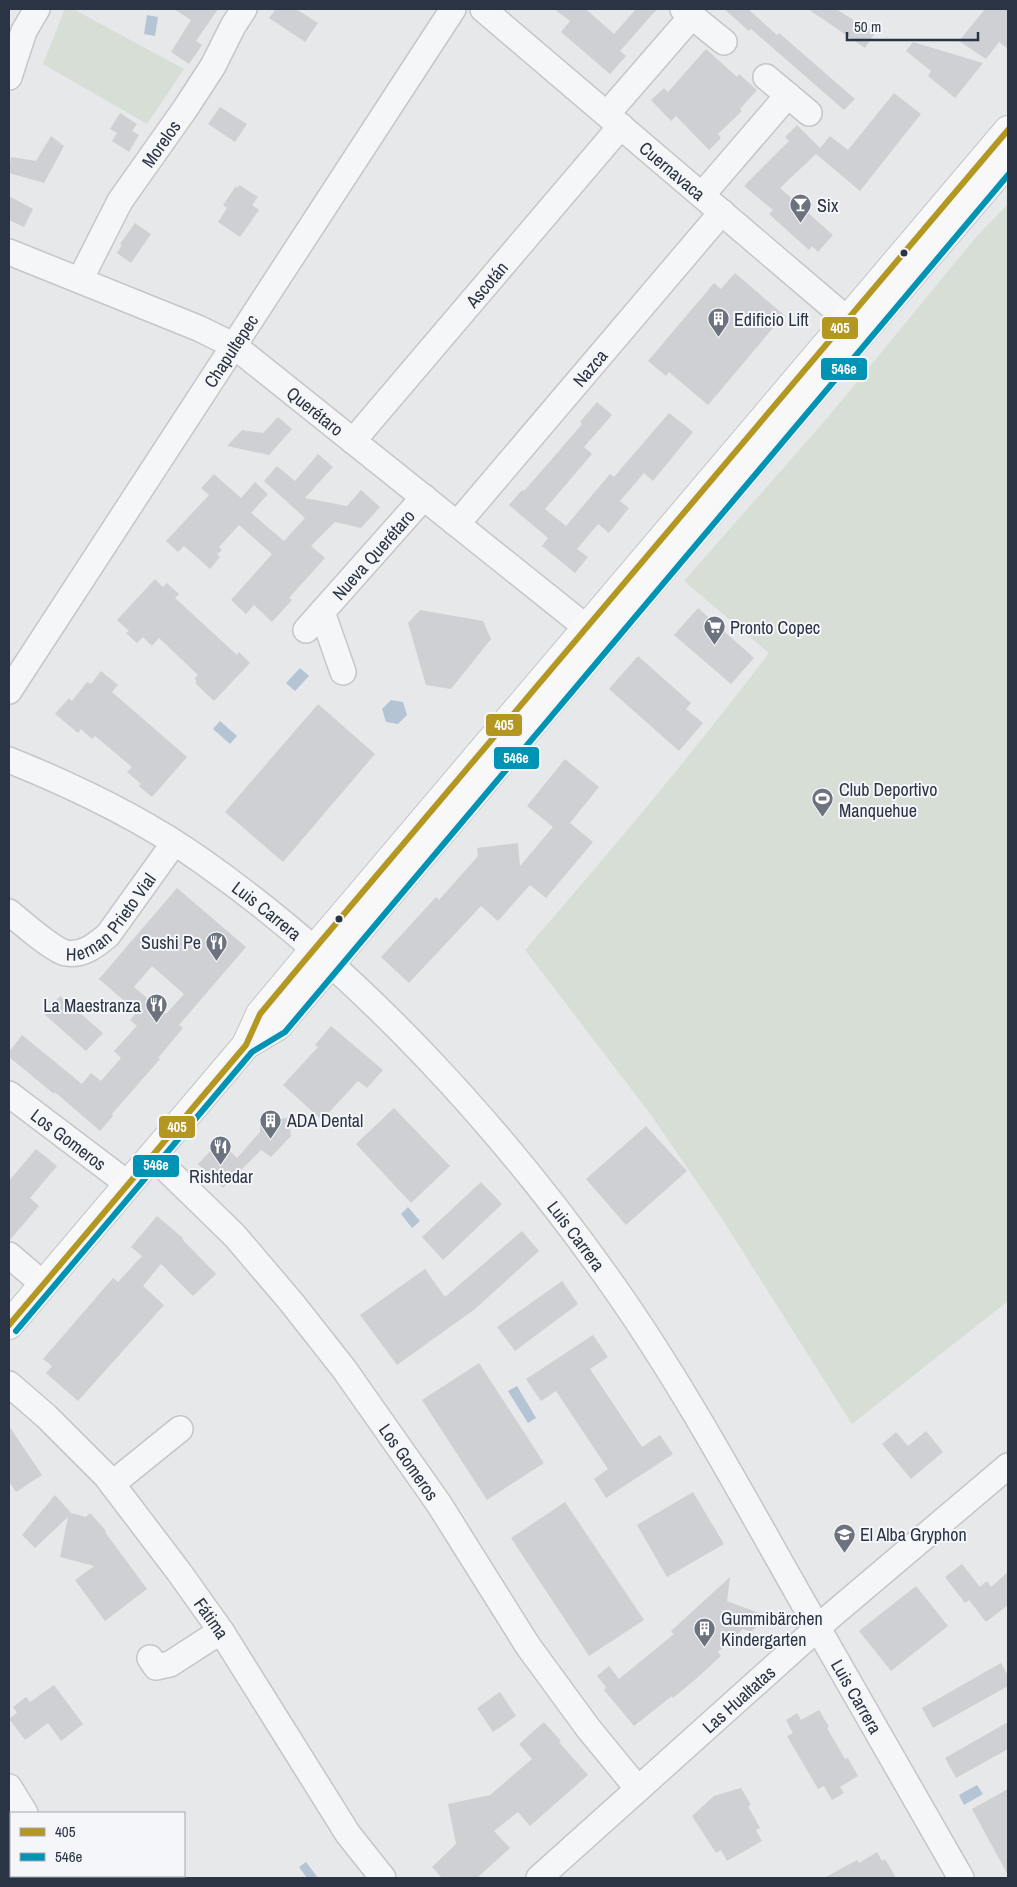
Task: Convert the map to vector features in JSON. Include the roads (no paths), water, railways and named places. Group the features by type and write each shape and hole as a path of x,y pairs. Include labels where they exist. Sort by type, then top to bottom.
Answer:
{"main road":[{"path":"9,1325 246,1045 260,1014 322,957 855,326 1008,130"},
{"path":"322,957 587,628 855,326 1008,162"}],"street":[{"path":"9,77 24,31 36,9"},
{"name":"Morelos","path":"80,280 120,201 213,66 233,26 244,9"},
{"name":"Chapultepec","path":"9,691 453,9"},
{"name":"Cuernavaca","path":"483,9 855,326"},
{"path":"688,12 724,42"},
{"name":"Ascotán","path":"353,441 614,120 688,12"},
{"path":"766,77 809,113"},
{"path":"702,195 788,95"},
{"name":"Nazca","path":"457,524 722,212"},
{"name":"Querétaro","path":"9,252 198,328 233,345 587,628"},
{"name":"Nueva Querétaro","path":"343,672 314,621 424,497"},
{"name":"Luis Carrera","path":"9,760 71,786 174,843 245,893 322,957 397,1028 464,1098 506,1147 573,1231 615,1288 682,1392 961,1878"},
{"name":"Hernan Prieto Vial","path":"9,912 65,953 80,952 94,947 108,935 174,843"},
{"name":"Los Gomeros","path":"9,1094 128,1184"},
{"name":"Los Gomeros","path":"153,1156 235,1236 292,1303 344,1370 438,1504 528,1646 588,1728 638,1789"},
{"path":"9,1255 43,1284"},
{"name":"Fátima","path":"9,1384 46,1416 112,1484 179,1572 221,1631 348,1834 383,1878"},
{"path":"112,1484 180,1428"},
{"name":"Las Hualtatas","path":"539,1878 818,1627 1008,1466"},
{"path":"150,1658 156,1667 170,1664 221,1631"},
{"path":"9,1787 24,1812"}],"water":[{"path":"147,15 158,17 155,36 144,34"},
{"path":"300,668 309,676 295,691 286,683"},
{"path":"391,700 403,702 407,715 398,724 386,722 382,709"},
{"path":"220,721 237,736 230,744 213,729"},
{"path":"408,1207 420,1221 412,1228 401,1214"},
{"path":"517,1386 536,1418 528,1423 508,1391"},
{"path":"977,1785 983,1794 964,1805 959,1795"},
{"path":"306,1862 318,1878 307,1878 299,1867"}],"place":[{"name":"Six","path":"801,224"},
{"name":"Edificio Lift","path":"718,338"},
{"name":"Pronto Copec","path":"714,646"},
{"name":"Club Deportivo Manquehue","path":"823,818"},
{"name":"Sushi Pe","path":"217,961"},
{"name":"La Maestranza","path":"157,1024"},
{"name":"ADA Dental","path":"271,1139"},
{"name":"Rishtedar","path":"221,1165"},
{"name":"El Alba Gryphon","path":"844,1553"},
{"name":"Gummibärchen Kindergarten","path":"705,1647"}]}
